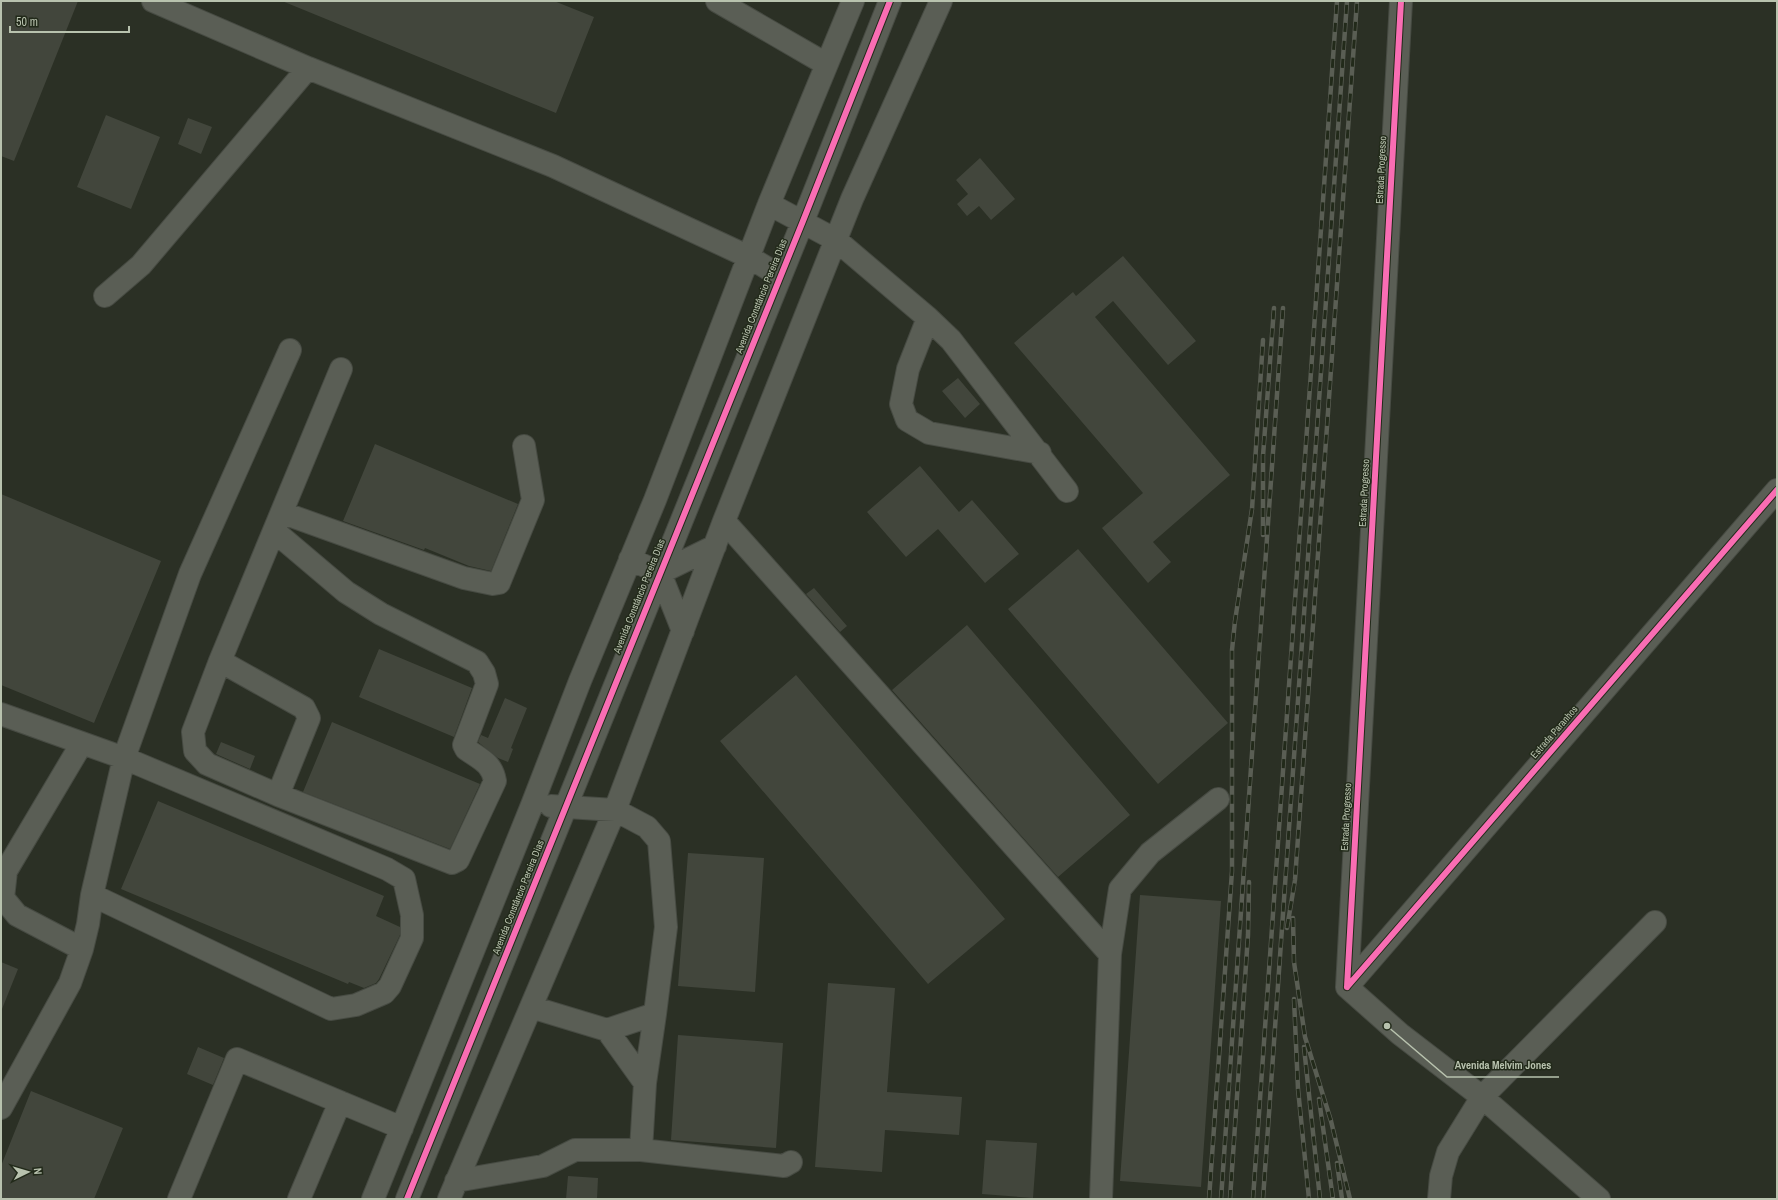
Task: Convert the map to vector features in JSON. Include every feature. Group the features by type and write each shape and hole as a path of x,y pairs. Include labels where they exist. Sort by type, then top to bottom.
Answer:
{"street":[{"path":"154,1 308,68 553,166 749,257 780,276"},
{"path":"717,1 826,64"},
{"path":"373,1199 630,559 769,204 853,1"},
{"name":"Avenida Constâncio Pereira Dias","path":"407,1199 803,221 890,1"},
{"path":"453,1190 615,810 724,521 852,199 941,1"},
{"name":"Estrada Progresso","path":"1347,987 1401,1"},
{"path":"105,296 141,265 308,68"},
{"path":"769,204 836,240 928,318 951,340 1040,453 1067,491"},
{"path":"928,318 908,369 901,404 907,420 929,433 1040,453"},
{"path":"1,1108 70,984 82,949 88,924 92,895 124,758 190,574 290,350"},
{"path":"278,522 346,592 381,614 477,662 484,673 486,684 464,745 466,749 490,766 495,781 458,860 452,863 278,795 208,764 195,751 193,732 220,661 340,369"},
{"path":"278,522 464,578 494,584 499,583 533,500 524,446"},
{"name":"Estrada Paranhos","path":"1347,987 1777,490"},
{"path":"724,521 1110,954"},
{"path":"660,573 715,546"},
{"path":"630,559 660,573 683,631"},
{"path":"220,661 304,708 309,718 278,795"},
{"path":"580,681 612,691"},
{"path":"1,714 124,758 387,869 404,879 412,915 412,938 390,986 384,993 356,1005 331,1009 92,895"},
{"path":"82,743 6,871 3,898 17,915 82,949"},
{"path":"1101,1199 1110,954 1120,889 1150,854 1218,799"},
{"path":"532,805 615,810 647,827 659,841 666,927 645,1083 641,1150"},
{"path":"1439,1199 1441,1176 1448,1152 1482,1097 1655,922"},
{"path":"1347,987 1400,1034 1482,1097 1599,1199"},
{"path":"531,1007 607,1030 655,1014"},
{"path":"607,1030 645,1083"},
{"path":"179,1199 237,1059 402,1128"},
{"path":"413,1101 442,1113"},
{"path":"299,1199 340,1102"},
{"path":"453,1190 543,1166 575,1150 641,1150 784,1166 791,1162"}],"building":[{"path":"1,1 78,1 14,161 1,156"},
{"path":"282,1 554,1 594,17 556,113"},
{"path":"106,115 160,137 131,209 77,187"},
{"path":"188,118 212,127 201,154 178,144"},
{"path":"980,158 1015,199 991,220 979,206 967,216 957,204 968,194 956,180"},
{"path":"1123,256 1196,341 1168,365 1113,301 1095,317 1230,475 1153,542 1171,562 1148,583 1102,528 1143,493 1014,343 1073,292 1076,296"},
{"path":"958,378 980,404 965,418 942,391"},
{"path":"375,444 518,504 491,571 469,566 425,548 424,550 343,521"},
{"path":"920,466 959,512 972,500 1019,554 985,583 938,529 906,557 867,512"},
{"path":"1,494 161,561 94,723 1,685"},
{"path":"1078,549 1228,723 1158,784 1008,609"},
{"path":"814,588 847,626 840,632 806,594"},
{"path":"967,625 1130,815 1058,877 892,690"},
{"path":"379,649 472,688 454,737 359,697"},
{"path":"796,675 1005,919 928,984 720,741"},
{"path":"505,698 527,708 511,748 513,749 508,762 498,758 478,742 481,735 488,738"},
{"path":"332,722 480,784 450,849 303,792"},
{"path":"221,742 255,756 250,769 216,754"},
{"path":"158,801 384,896 376,916 400,927 400,935 376,983 364,988 349,982 348,984 121,889"},
{"path":"688,853 764,858 755,992 678,986"},
{"path":"1140,895 1221,901 1201,1187 1120,1181"},
{"path":"1,962 18,969 2,1009 1,1009"},
{"path":"828,983 895,988 887,1092 962,1097 959,1135 885,1130 882,1172 815,1167"},
{"path":"678,1035 783,1043 776,1148 671,1140"},
{"path":"198,1047 224,1058 213,1085 187,1074"},
{"path":"31,1091 123,1128 94,1199 1,1199 1,1166"},
{"path":"986,1140 1037,1143 1033,1198 982,1194"},
{"path":"568,1176 598,1178 597,1199 566,1199"}],"railway":[{"path":"1253,1199 1337,1"},
{"path":"1263,1199 1347,1"},
{"path":"1287,928 1295,880 1357,1"},
{"path":"1263,535 1263,456 1274,308"},
{"path":"1221,1199 1283,308"},
{"path":"1209,1199 1232,871 1232,650 1252,509 1263,340"},
{"path":"1230,1199 1248,935 1249,882"},
{"path":"1293,918 1294,962 1305,1037 1331,1121 1350,1199"},
{"path":"1294,999 1298,1089 1309,1199"},
{"path":"1304,1047 1320,1199"},
{"path":"1319,1099 1333,1199"},
{"path":"1337,1163 1342,1199"}],"cycle path":[{"path":"407,1199 803,221 890,1"},
{"path":"1347,987 1401,1"},
{"path":"1347,987 1777,490"}],"place":[{"name":"Avenida Melvim Jones","path":"1387,1026"}]}
